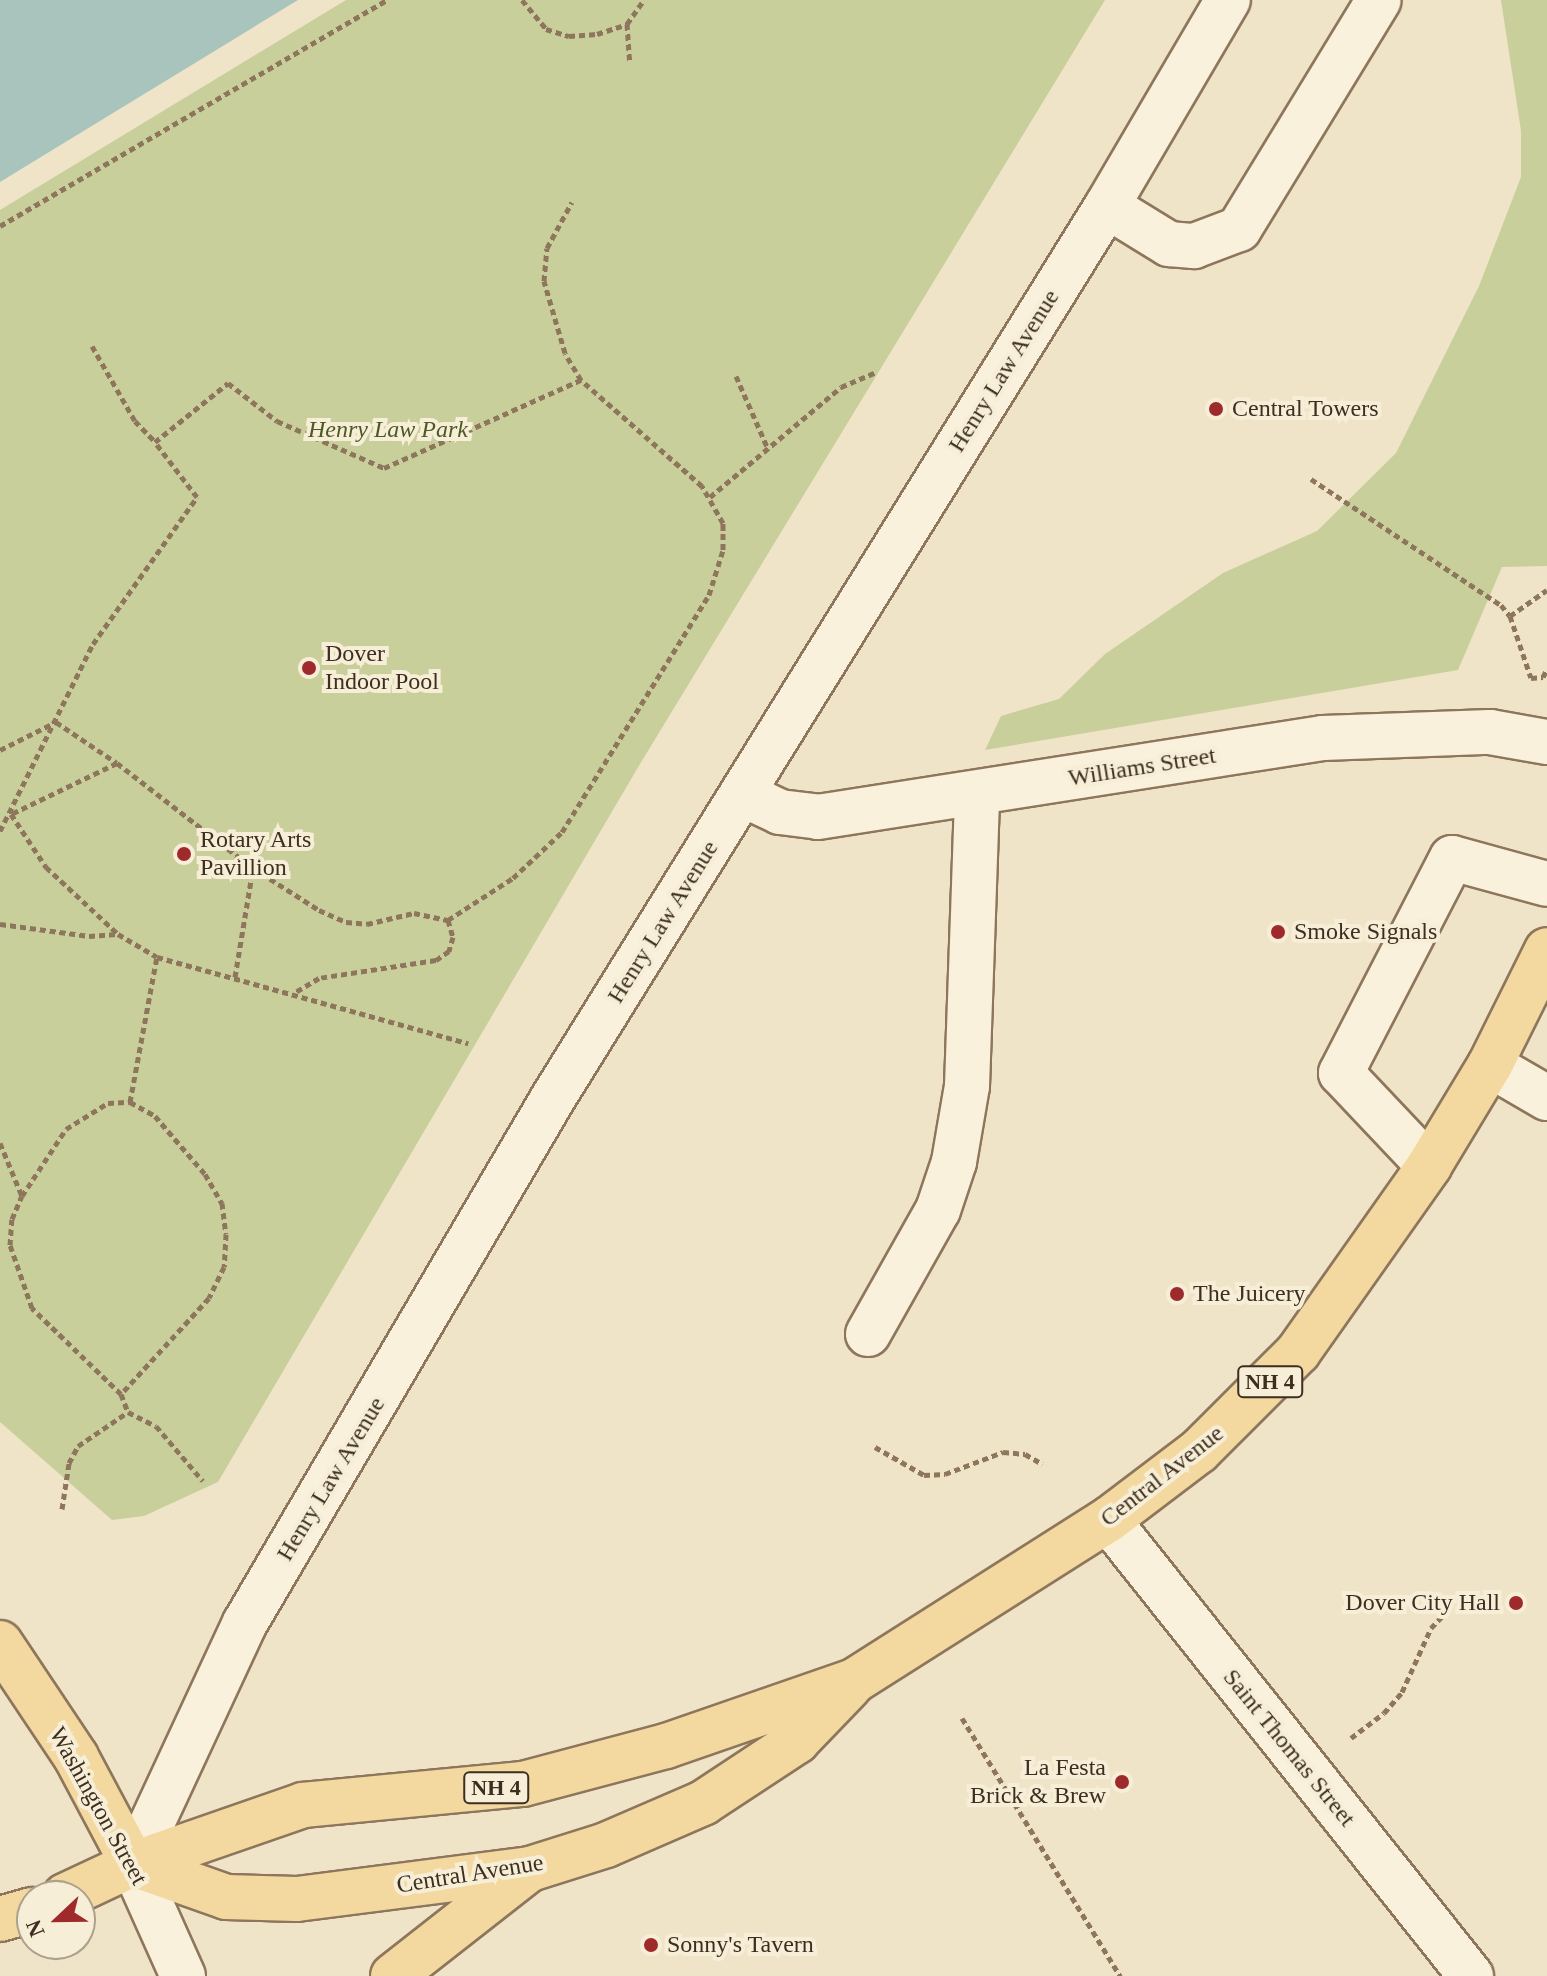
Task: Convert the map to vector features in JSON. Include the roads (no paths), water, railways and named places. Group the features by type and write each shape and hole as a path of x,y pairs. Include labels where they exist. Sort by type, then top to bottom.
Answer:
{"main road":[{"name":"Central Avenue","path":"133,1864 226,1897 297,1899 530,1869 606,1845 703,1803 797,1741 854,1681 1108,1520 1199,1451 1298,1352 1429,1166 1490,1065 1547,950"},
{"name":"Washington Street","path":"0,1643 76,1757 133,1864"},
{"name":"Central Avenue","path":"96,1881 133,1864 303,1805 458,1793 589,1768 854,1681"},
{"path":"393,1976 530,1869"}],"street":[{"name":"Henry Law Avenue","path":"133,1864 245,1623 553,1098 1107,206 1228,0"},
{"path":"1107,206 1169,244 1194,246 1239,229 1379,0"},
{"name":"Williams Street","path":"742,794 780,812 818,817 1323,738 1490,732 1547,742"},
{"path":"868,1334 938,1210 954,1162 967,1086 977,793"},
{"path":"1429,1166 1341,1073 1452,858 1547,884"},
{"path":"1490,1065 1547,1098"},
{"name":"Saint Thomas Street","path":"1108,1520 1471,1976"},
{"name":"Washington Street","path":"133,1864 183,1976"}],"water":[{"path":"0,0 298,0 0,182"}],"place":[{"name":"Central Towers","path":"1216,409"},
{"name":"Dover Indoor Pool","path":"309,668"},
{"name":"Rotary Arts Pavillion","path":"184,854"},
{"name":"Smoke Signals","path":"1278,932"},
{"name":"The Juicery","path":"1177,1294"},
{"name":"Dover City Hall","path":"1516,1603"},
{"name":"La Festa Brick & Brew","path":"1122,1782"},
{"name":"Sonny's Tavern","path":"651,1945"}],"park label":[{"name":"Henry Law Park","path":"388,430"}]}
